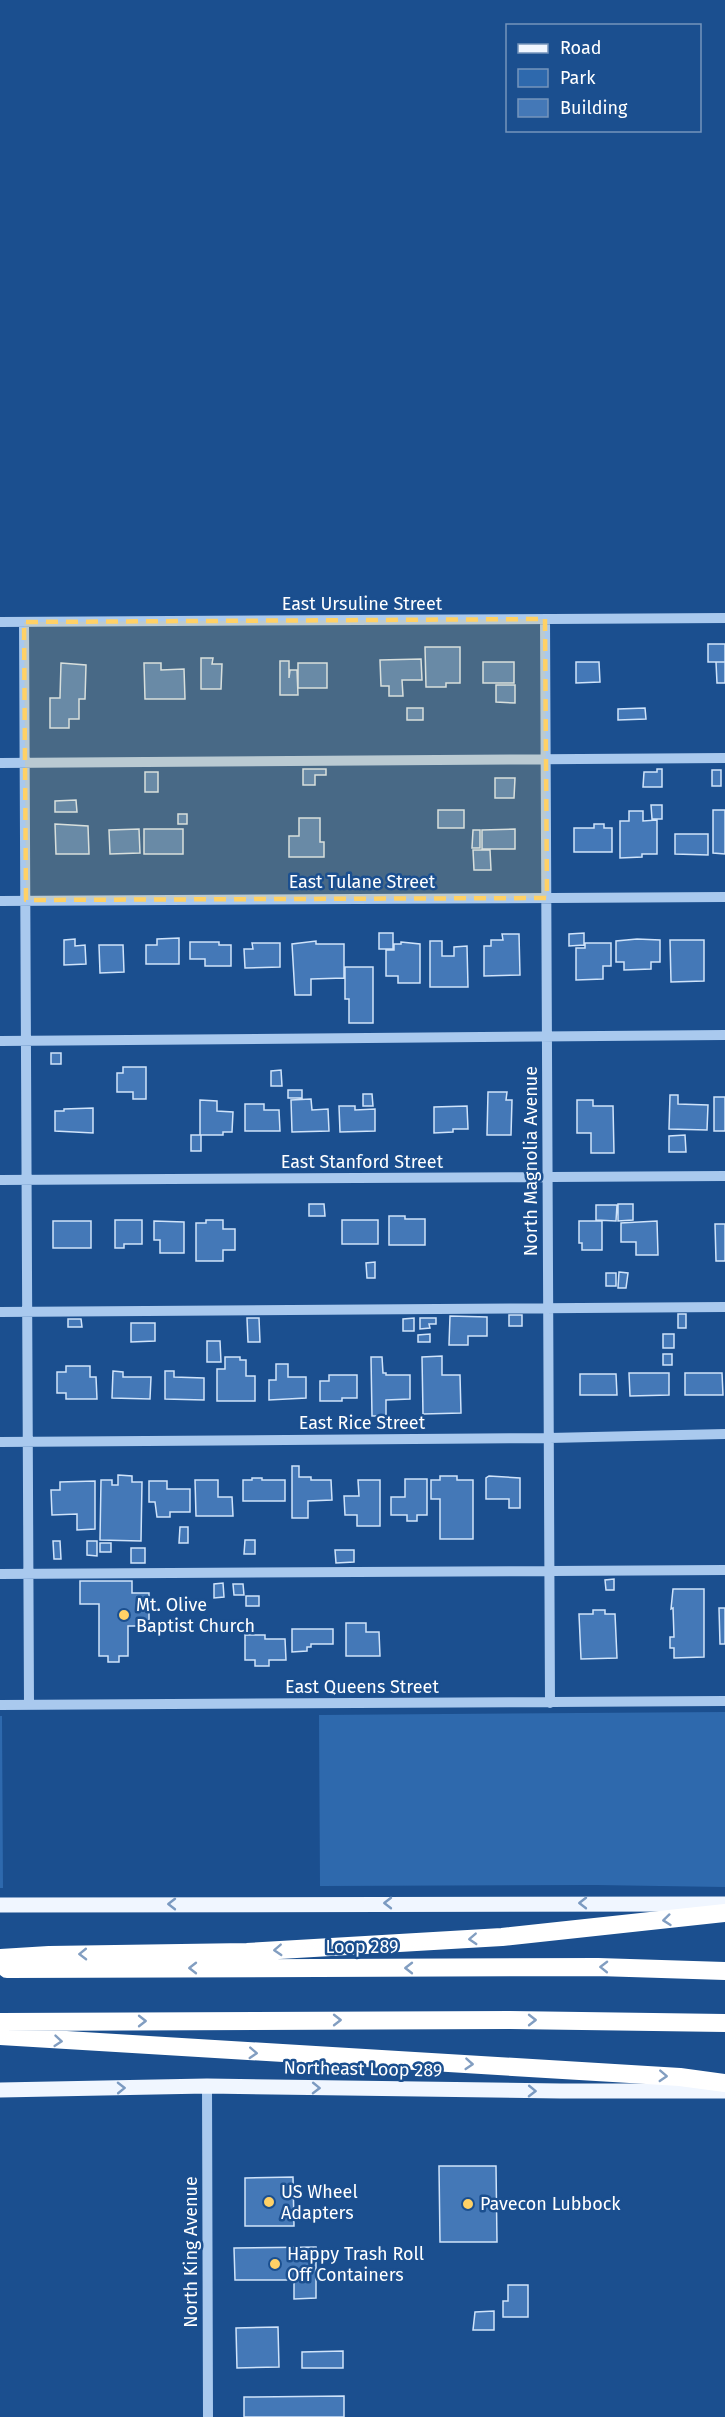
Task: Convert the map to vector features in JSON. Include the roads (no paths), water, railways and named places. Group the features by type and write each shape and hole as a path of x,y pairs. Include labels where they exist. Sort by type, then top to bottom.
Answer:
{"highway":[{"path":"0,1958 49,1955 247,1952 502,1937 725,1913"},
{"name":"Loop 289","path":"0,1969 598,1967 725,1971"},
{"path":"0,2022 522,2020 725,2023"},
{"path":"0,2036 680,2077 725,2083"}],"main road":[{"path":"0,1905 725,1904"},
{"name":"Northeast Loop 289","path":"0,2090 207,2086 725,2091"}],"street":[{"name":"East Ursuline Street","path":"0,622 725,618"},
{"name":"North Magnolia Avenue","path":"545,619 550,1703"},
{"path":"24,622 29,1705"},
{"path":"0,763 725,758"},
{"name":"East Tulane Street","path":"0,901 725,897"},
{"path":"0,1041 725,1035"},
{"name":"East Stanford Street","path":"0,1180 725,1176"},
{"path":"0,1312 725,1307"},
{"name":"East Rice Street","path":"0,1442 549,1438 725,1434"},
{"path":"0,1574 725,1570"},
{"name":"East Queens Street","path":"0,1705 725,1701"},
{"name":"North King Avenue","path":"207,2086 208,2417"}],"place":[{"name":"Mt. Olive Baptist Church","path":"124,1615"},
{"name":"US Wheel Adapters","path":"269,2202"},
{"name":"Pavecon Lubbock","path":"468,2204"},
{"name":"Happy Trash Roll Off Containers","path":"275,2264"}]}
